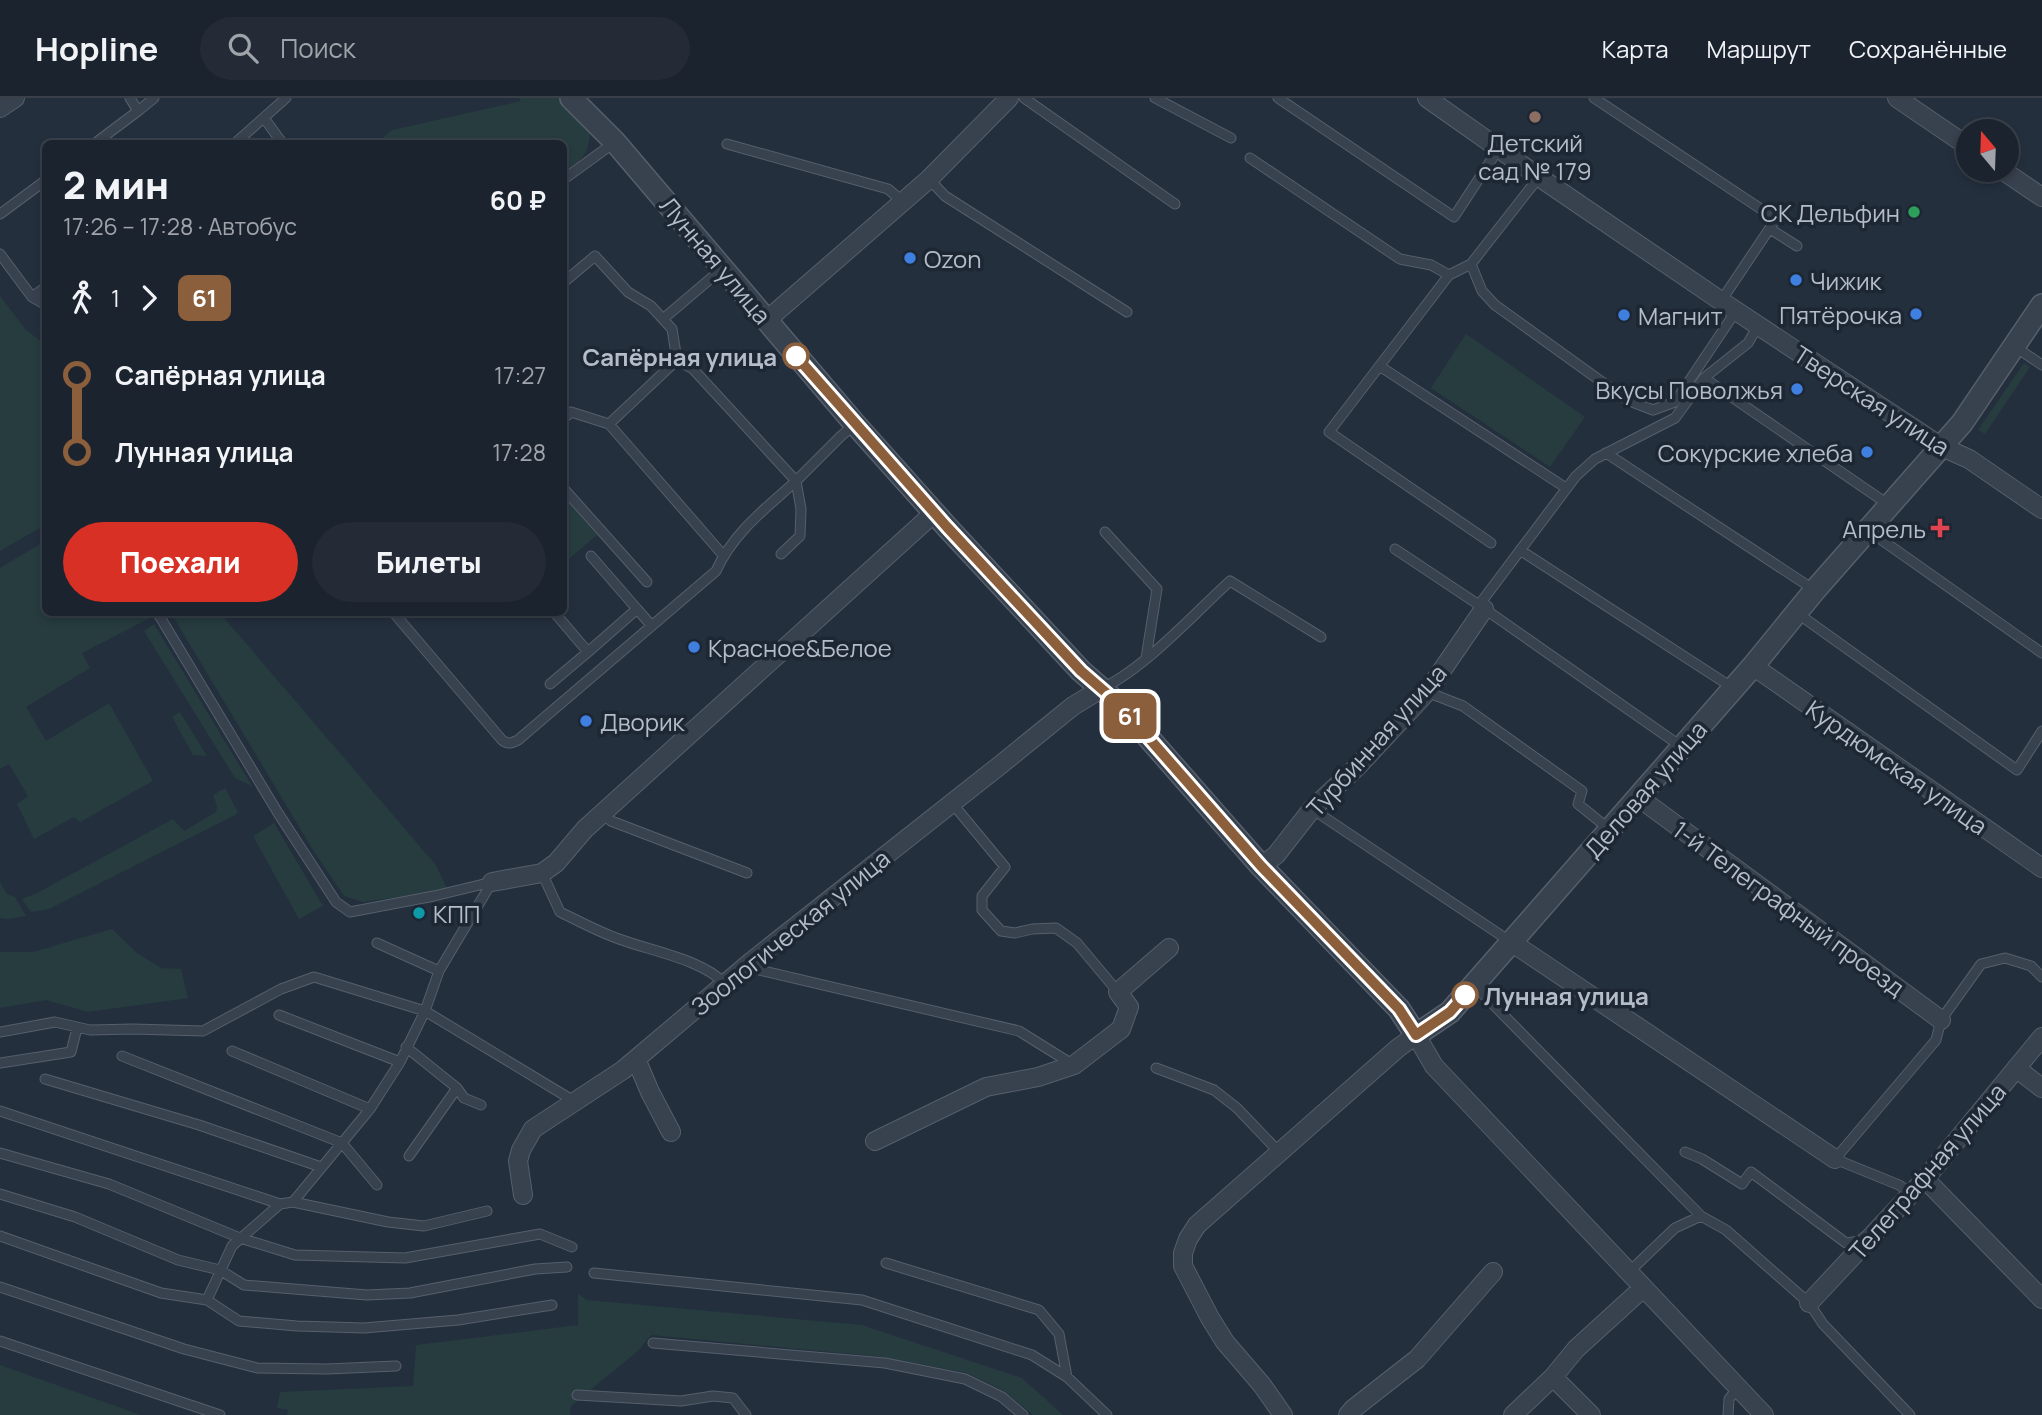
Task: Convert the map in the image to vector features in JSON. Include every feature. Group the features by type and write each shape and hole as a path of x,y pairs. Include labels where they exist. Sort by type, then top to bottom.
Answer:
{"street":[{"path":"0,108 15,98"},
{"name":"Лунная улица","path":"571,98 615,142 934,513 1081,671 1119,704 1261,866 1399,1009 1434,1066 1764,1415"},
{"path":"767,320 929,179 1009,98"},
{"name":"Тверская улица","path":"1427,98 1728,306 1859,388 1941,447 1969,459 2042,509"},
{"path":"1897,98 1956,138"},
{"path":"2020,182 2042,197"},
{"name":"Деловая улица","path":"1283,1415 1262,1385 1225,1342 1210,1318 1184,1266 1183,1253 1188,1239 1198,1225 1398,1048 1450,1012 1962,423 2042,305"},
{"path":"492,882 542,873 556,863 585,829 934,513"},
{"name":"Турбинная улица","path":"1261,866 1276,855 1312,809 1358,766 1427,692 1482,607"},
{"name":"Курдюмская улица","path":"1753,666 2042,868"},
{"name":"Зоологическая улица","path":"523,1195 518,1161 533,1129 636,1059 724,983 1073,706 1101,689"},
{"name":"1-й Телеграфный проезд","path":"1638,797 1941,1020"},
{"path":"1511,943 1835,1159"},
{"path":"875,1141 986,1087 1038,1077 1074,1065 1121,1029 1129,1007 1118,992 1169,948"},
{"name":"Телеграфная улица","path":"1809,1303 1924,1179 2042,1037"},
{"path":"636,1059 671,1132"},
{"path":"2016,1068 2042,1088"},
{"path":"1924,1179 2042,1300"},
{"path":"1349,1415 1417,1359 1493,1272"},
{"path":"1513,1415 1553,1377 1576,1349 1643,1288"},
{"path":"1553,1377 1591,1415"}],"lane":[{"path":"130,98 138,111"},
{"path":"99,140 154,98"},
{"path":"239,140 286,98"},
{"path":"1024,98 1175,204"},
{"path":"1155,98 1230,138"},
{"path":"1278,98 1454,217 1499,148"},
{"path":"1471,264 1482,291 1495,305 1627,400 1653,410 1675,402 1776,219 1594,98"},
{"path":"264,118 280,140"},
{"path":"567,177 615,142"},
{"path":"727,144 888,189 903,202"},
{"path":"1250,158 1400,260 1431,265 1449,275"},
{"path":"1491,544 1329,432 1449,275 1471,264 1539,177"},
{"path":"929,179 945,195 1127,312"},
{"path":"0,214 42,183"},
{"path":"1770,229 1797,246"},
{"path":"0,254 32,297 42,303"},
{"path":"567,279 595,256 628,292 651,306 672,329 677,360"},
{"path":"663,319 723,268"},
{"path":"32,297 42,290"},
{"path":"1482,607 1566,488 1595,459 1675,418 1704,378 1748,343 1758,326"},
{"path":"2014,346 2042,365"},
{"path":"609,424 677,360"},
{"path":"677,360 693,369 796,481 801,509 800,536 780,554"},
{"path":"1381,367 1566,488"},
{"path":"1704,378 1889,505"},
{"path":"567,415 571,412 609,424 723,555"},
{"path":"396,616 502,740 511,743 518,740 716,571 723,555 742,530 855,424"},
{"path":"1606,453 1791,577 1815,590"},
{"path":"567,492 647,582"},
{"path":"1867,530 2042,653"},
{"path":"1105,532 1157,589 1146,658"},
{"path":"1395,549 1682,747"},
{"path":"1520,550 1733,688"},
{"path":"591,556 652,626"},
{"path":"1101,689 1115,682 1146,658 1230,581 1321,637"},
{"path":"550,684 637,609"},
{"path":"1796,612 2017,770 2042,732"},
{"path":"160,616 278,813 336,902 350,912 492,882"},
{"path":"557,616 588,652"},
{"path":"1427,692 1463,706 1582,791 1578,804 1609,829"},
{"path":"952,803 1005,867 982,896 982,910 1001,931 1015,933 1056,928 1077,943 1118,992"},
{"path":"1312,809 1511,943"},
{"path":"602,814 611,821 747,873"},
{"path":"542,873 560,912 619,939 715,973 724,983"},
{"path":"293,1202 370,1109 400,1062 425,1011 439,971 492,882"},
{"path":"377,943 439,971"},
{"path":"1911,1193 1899,1185 1835,1159 1936,1040 1941,1020 1981,964 2005,958 2031,965 2042,977"},
{"path":"752,961 759,970 1019,1031 1074,1065"},
{"path":"0,1032 55,1022 77,1028 203,1031 281,989 314,977 425,1011 574,1101"},
{"path":"1474,985 1701,1216 1726,1230 1809,1303 1823,1324 1910,1415"},
{"path":"279,1016 400,1062"},
{"path":"0,1063 71,1052 77,1028"},
{"path":"406,1047 457,1087 464,1098 481,1105"},
{"path":"232,1051 370,1109"},
{"path":"122,1056 342,1143 377,1185"},
{"path":"1156,1068 1214,1090 1237,1108 1280,1153"},
{"path":"45,1079 199,1125 321,1167"},
{"path":"408,1156 457,1087"},
{"path":"0,1111 280,1204 293,1202 388,1222 424,1226 486,1210"},
{"path":"1685,1152 1702,1159 1742,1184 1751,1172 1846,1243 1860,1241 1890,1216"},
{"path":"0,1153 109,1184 240,1238 295,1255 405,1258 540,1234 572,1247"},
{"path":"0,1194 75,1217 178,1260 220,1269 244,1285 367,1295 410,1293 535,1269 567,1267"},
{"path":"207,1300 232,1246 280,1204"},
{"path":"1629,1272 1675,1228 1701,1216"},
{"path":"0,1236 161,1293 207,1300 239,1321 364,1328 458,1320 552,1305"},
{"path":"886,1263 1039,1310 1059,1334 1067,1377"},
{"path":"594,1273 862,1300 1032,1355 1067,1377 1107,1415"},
{"path":"0,1287 184,1349 257,1368 327,1370 396,1366"},
{"path":"0,1341 220,1415"},
{"path":"653,1343 885,1363 965,1379 1002,1397 1023,1415"},
{"path":"1728,1415 1729,1399 1738,1388"},
{"path":"577,1395 681,1401 713,1396 733,1398 746,1415"}],"green space":[{"path":"519,98 558,98 590,131 588,146 576,164 567,171 567,140 380,140 392,130 521,101"},
{"path":"0,296 26,330 42,342 42,527 0,551"},
{"path":"1466,334 1585,417 1550,467 1431,388"},
{"path":"2024,363 2030,367 1985,434 1978,430"},
{"path":"567,500 597,535 567,560"},
{"path":"42,543 42,616 150,618 82,653 90,668 26,707 46,741 109,703 153,781 80,822 74,817 34,839 17,804 28,796 9,764 0,769 0,568"},
{"path":"173,616 223,616 435,864 448,890 363,902 344,896 313,850"},
{"path":"154,624 252,786 235,778 144,631"},
{"path":"180,712 207,756 193,755 172,717"},
{"path":"225,788 238,812 235,815 49,909 31,912 22,899 173,819 184,831 216,812 213,795"},
{"path":"274,823 323,906 299,919 253,836"},
{"path":"0,882 7,894 15,897 26,916 0,918"},
{"path":"112,929 137,953 161,968 181,969 188,998 88,1012 46,1000 0,1008 0,952 33,952"},
{"path":"578,1294 587,1300 862,1325 1022,1378 1063,1415 1033,1415 1004,1391 967,1373 883,1357 651,1335 638,1351 571,1406 570,1415 287,1415 288,1410 277,1408 280,1392 413,1386 416,1345 578,1325"},
{"path":"0,1365 141,1415 0,1415"}],"bus line":[{"name":"61","path":"796,356 934,513 1081,671 1119,704 1261,866 1399,1009 1416,1035 1450,1012 1465,995"}],"place":[{"name":"Детский сад № 179","path":"1535,117"},
{"name":"СК Дельфин","path":"1914,212"},
{"name":"Ozon","path":"910,258"},
{"name":"Чижик","path":"1796,280"},
{"name":"Пятёрочка","path":"1916,314"},
{"name":"Магнит","path":"1624,315"},
{"name":"Сапёрная улица","path":"796,356"},
{"name":"Вкусы Поволжья","path":"1797,389"},
{"name":"Сокурские хлеба","path":"1867,452"},
{"name":"Апрель","path":"1940,528"},
{"name":"Красное&Белое","path":"694,647"},
{"name":"Дворик","path":"586,721"},
{"name":"КПП","path":"419,913"},
{"name":"Лунная улица","path":"1465,995"}]}
